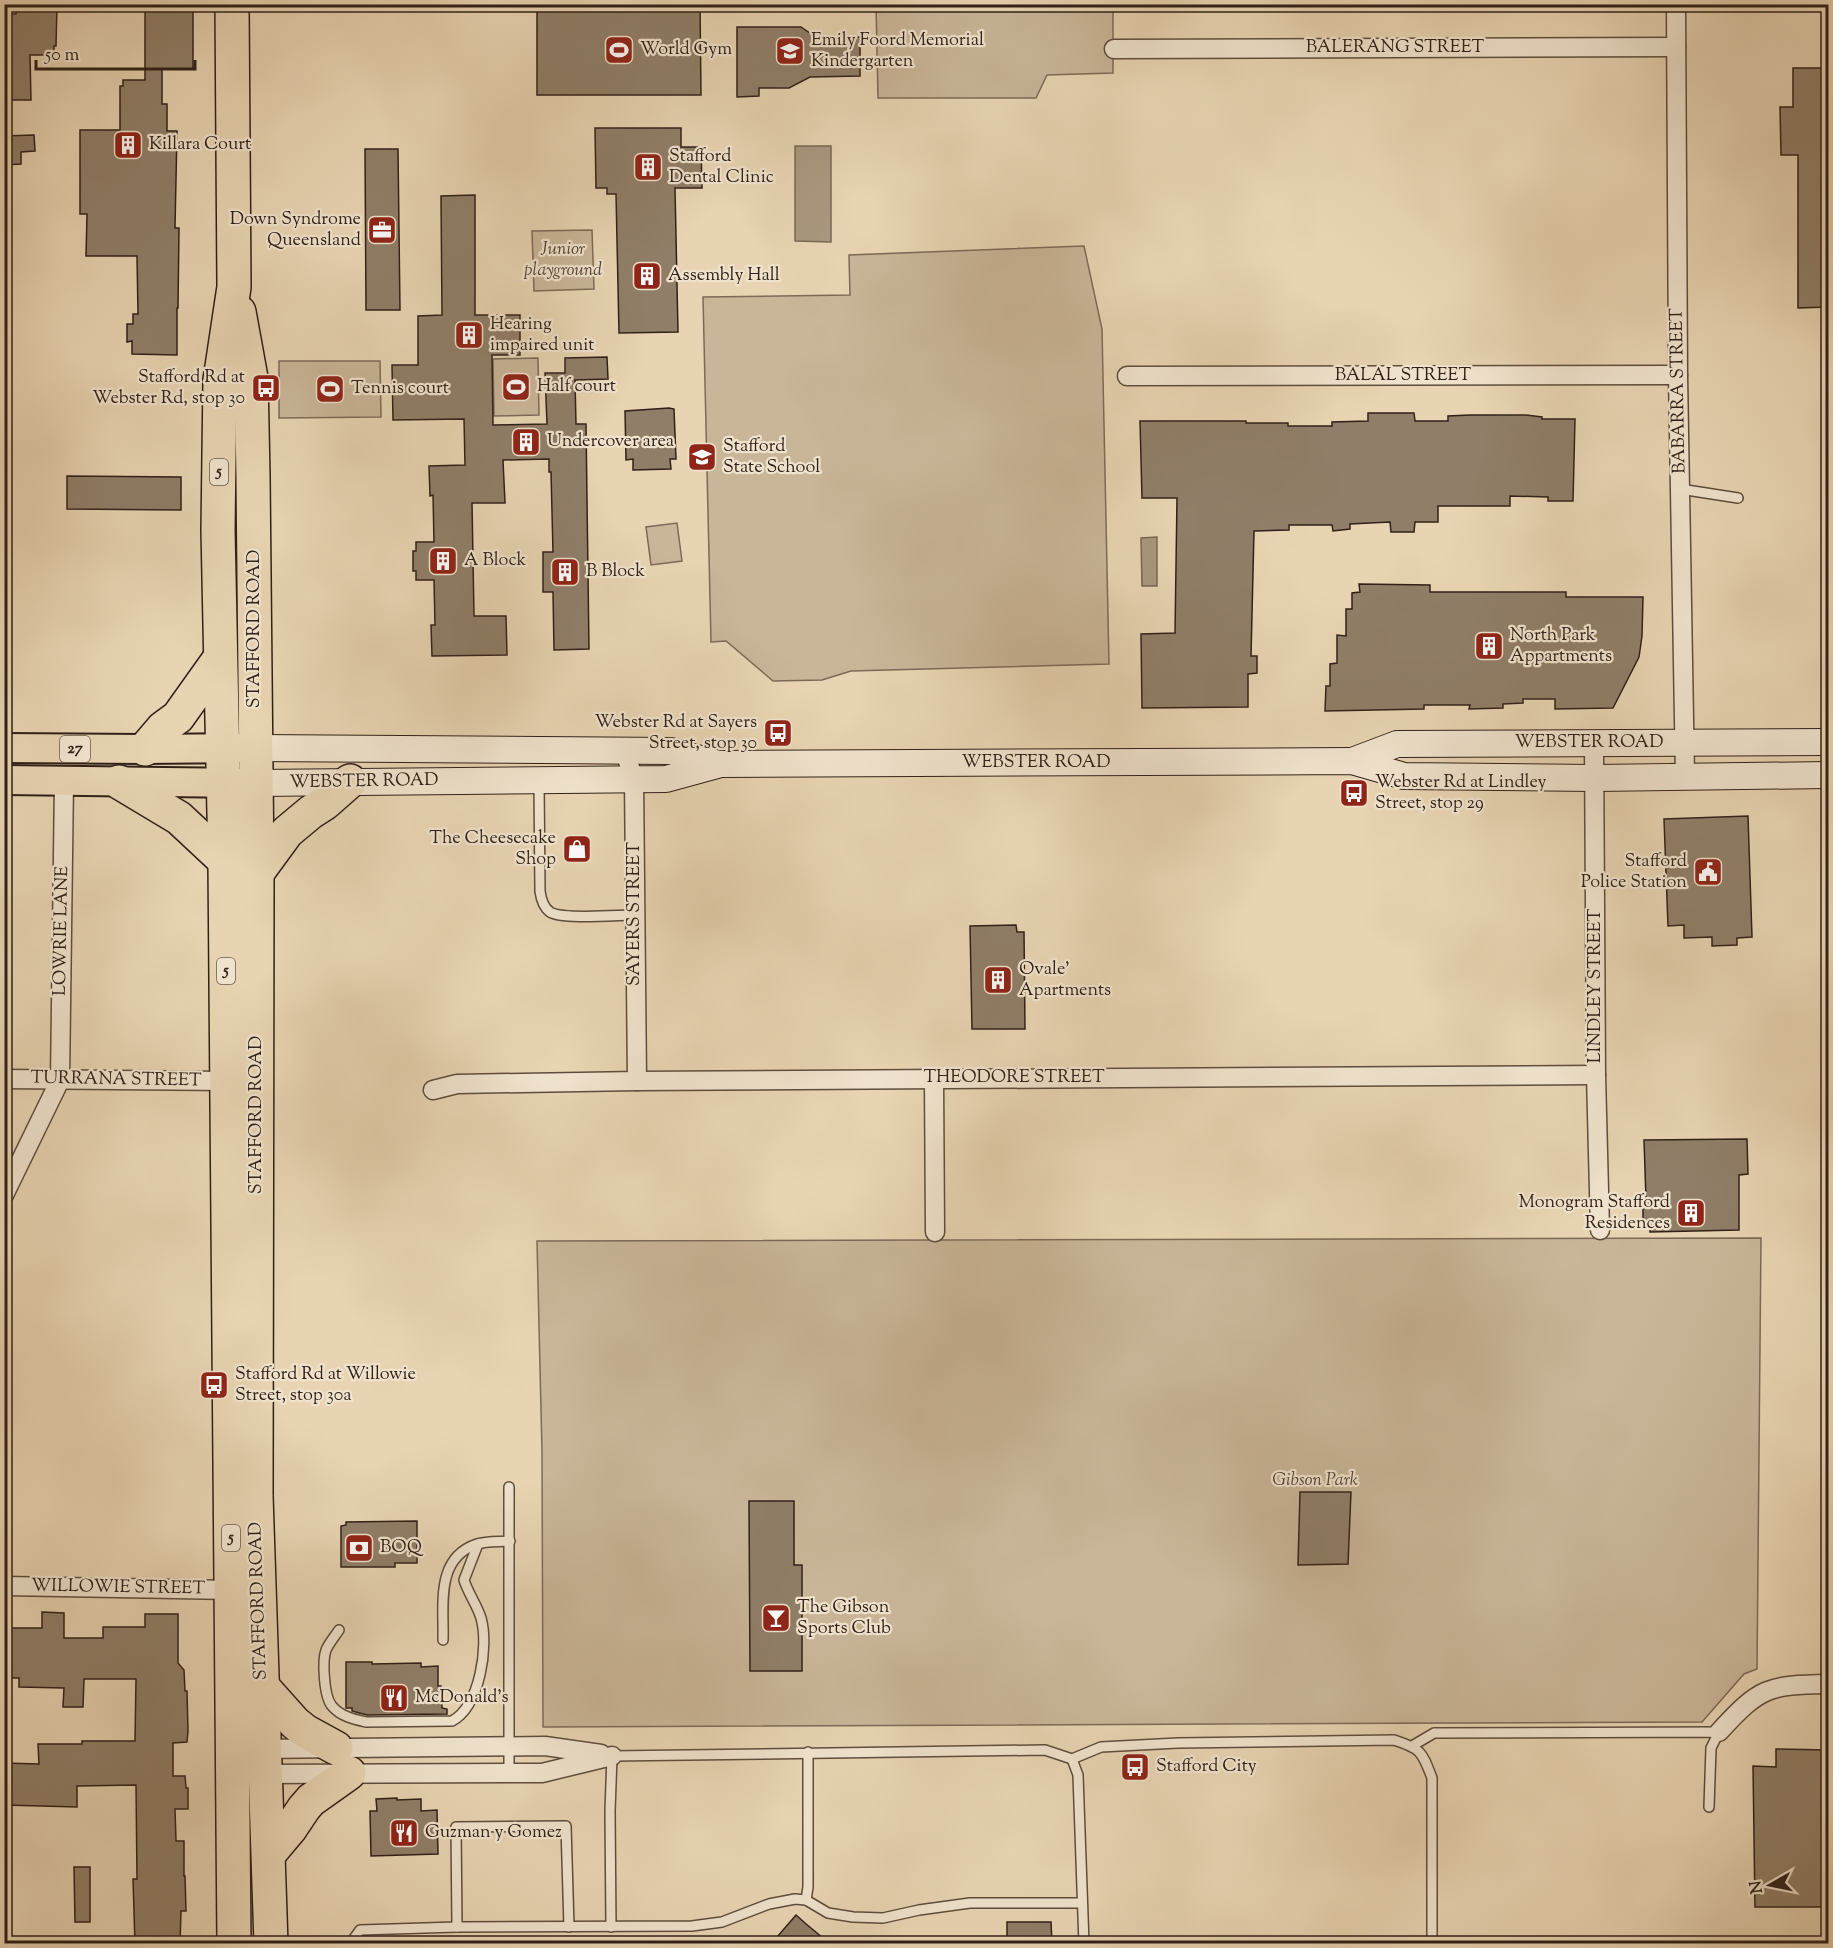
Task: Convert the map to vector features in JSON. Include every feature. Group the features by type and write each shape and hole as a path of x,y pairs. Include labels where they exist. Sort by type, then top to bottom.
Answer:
{"highway":[{"name":"STAFFORD ROAD","path":"232,4 234,287 220,380 218,530 225,861 234,1944"},
{"name":"STAFFORD ROAD","path":"234,287 251,378 257,873 256,1496 271,1944"},
{"path":"145,750 163,728 178,717 220,658"},
{"path":"257,873 287,832 311,812 325,804 350,781"},
{"path":"119,782 179,818 225,861"},
{"path":"261,1685 294,1724 343,1760 268,1854"}],"main road":[{"name":"WEBSTER ROAD","path":"1352,761 1397,744 1828,742"},
{"name":"WEBSTER ROAD","path":"4,748 671,751 721,764 1352,761 1404,776 1595,778 1828,774"},
{"name":"WEBSTER ROAD","path":"4,780 256,783 666,779 721,764"}],"street":[{"name":"BABARRA STREET","path":"1676,4 1678,375 1684,777"},
{"name":"BALERANG STREET","path":"1114,49 1676,47"},
{"name":"BALAL STREET","path":"1127,376 1678,375"},
{"name":"LINDLEY STREET","path":"1594,742 1596,1075 1600,1230"},
{"name":"SAYERS STREET","path":"624,750 634,779 637,1081"},
{"name":"LOWRIE LANE","path":"60,1080 64,781"},
{"name":"THEODORE STREET","path":"433,1090 457,1084 637,1081 1596,1075"},
{"path":"934,1078 935,1232"},
{"name":"TURRANA STREET","path":"4,1079 227,1081"},
{"path":"4,1195 60,1080"},
{"name":"WILLOWIE STREET","path":"4,1586 232,1590"},
{"path":"1719,1732 1737,1711 1756,1695 1777,1686 1828,1684"},
{"path":"232,1762 343,1760 509,1746 545,1746 612,1756"},
{"path":"232,1762 343,1760 509,1773 542,1773 612,1756"}],"lane":[{"path":"1680,489 1738,498"},
{"path":"539,780 540,891 545,906 551,912 563,916 635,915"},
{"path":"509,1487 509,1773"},
{"path":"443,1640 444,1583 447,1568 459,1553 478,1544 510,1541"},
{"path":"339,1630 326,1649 325,1657 326,1692 329,1704 336,1710 353,1719 366,1722 452,1721 458,1718 464,1712 480,1682 482,1669 481,1619 464,1580 478,1544"},
{"path":"1412,1746 1434,1733 1719,1732 1711,1748 1709,1807"},
{"path":"610,1927 612,1756 1045,1750 1072,1759 1101,1747 1178,1743 1394,1740 1412,1746 1423,1755 1432,1778 1432,1944"},
{"path":"806,1900 808,1887 807,1752"},
{"path":"1072,1759 1078,1775 1084,1944"},
{"path":"456,1927 456,1827 566,1826 569,1927"},
{"path":"350,1944 360,1930 456,1927 692,1926 722,1922 769,1904 795,1899 806,1900 828,1913 883,1918 918,1910 970,1903 1081,1903"}],"green space":[{"path":"876,5 1113,5 1113,73 1047,75 1036,98 878,98"},
{"name":"Junior playground","path":"592,230 594,289 534,291 532,231"},
{"path":"1084,246 1102,329 1109,664 851,671 822,680 773,681 726,641 711,642 703,297 850,295 849,255"},
{"name":"Half court","path":"538,358 539,415 494,416 493,359"},
{"name":"Tennis court","path":"279,361 380,361 381,417 279,418"},
{"path":"677,523 682,561 651,565 646,527"},
{"name":"Gibson Park","path":"1761,1238 1757,1669 1744,1674 1702,1722 543,1727 542,1452 537,1241"}],"shaded area":[{"path":"795,146 831,146 831,242 795,241"},
{"path":"1157,537 1157,586 1142,586 1141,538"}],"building":[{"path":"16,4 57,4 54,55 30,55 31,100 4,100 4,83 11,83 11,14 16,14"},
{"path":"145,4 193,4 193,69 162,69 162,104 167,104 167,131 177,131 175,228 179,228 177,355 132,354 132,341 127,342 127,324 133,324 133,314 138,314 137,256 86,256 87,214 80,214 80,130 120,130 120,86 123,86 123,80 145,80"},
{"name":"World Gym","path":"537,4 700,4 701,95 537,95"},
{"path":"737,27 801,27 817,38 860,37 860,76 810,77 789,88 759,88 759,96 737,97"},
{"path":"1793,68 1828,68 1828,307 1798,308 1798,155 1781,155 1780,107 1793,107"},
{"path":"595,128 681,128 681,147 701,147 702,188 675,188 678,332 619,333 616,194 607,194 607,188 596,188"},
{"path":"34,135 35,151 21,152 21,164 4,165 4,136"},
{"name":"Down Syndrome Queensland","path":"365,149 398,149 400,310 366,310"},
{"path":"475,195 475,315 520,315 520,355 492,355 493,425 547,424 545,373 565,373 565,358 607,357 608,379 575,380 576,424 586,424 589,649 554,650 553,592 543,592 543,552 553,552 549,459 503,460 505,503 472,503 474,616 506,616 507,655 432,656 431,625 435,625 434,580 416,580 416,571 413,571 413,551 416,551 416,542 434,542 433,495 430,496 429,466 465,465 464,419 393,420 392,365 418,365 418,316 442,315 441,196"},
{"path":"674,409 676,459 670,459 671,469 633,470 633,459 626,460 625,411"},
{"path":"1368,413 1414,413 1415,421 1448,421 1448,416 1470,415 1526,415 1542,417 1542,419 1575,419 1573,501 1548,501 1548,497 1510,496 1510,506 1438,506 1438,522 1415,522 1414,532 1391,532 1390,522 1350,524 1350,529 1333,531 1332,525 1289,525 1289,530 1254,531 1251,656 1257,656 1257,673 1248,674 1248,707 1142,708 1141,634 1175,633 1177,498 1142,498 1140,421 1246,421 1246,423 1288,423 1288,426 1332,426 1332,422 1368,421"},
{"path":"67,476 181,477 181,510 67,509"},
{"name":"North Park Appartments","path":"1359,584 1430,585 1430,592 1566,592 1566,597 1643,597 1639,657 1613,708 1555,709 1555,699 1523,699 1523,703 1503,704 1503,708 1469,709 1470,705 1424,705 1424,709 1325,711 1326,686 1330,686 1330,664 1337,663 1337,635 1346,636 1346,609 1352,609 1352,593 1360,592"},
{"name":"Stafford Police Station","path":"1748,816 1752,937 1737,938 1737,945 1712,946 1712,937 1684,938 1684,925 1668,926 1664,819"},
{"name":"Ovale' Apartments","path":"1016,925 1017,932 1024,932 1025,1029 972,1029 970,926"},
{"path":"1747,1139 1748,1174 1739,1175 1739,1230 1650,1232 1650,1227 1643,1227 1643,1199 1646,1199 1644,1140"},
{"path":"1300,1492 1351,1492 1348,1564 1298,1565"},
{"name":"The Gibson Sports Club","path":"749,1501 794,1501 794,1565 802,1565 802,1671 750,1671"},
{"path":"417,1521 417,1563 395,1563 395,1567 341,1567 341,1526 346,1525 346,1522"},
{"path":"42,1612 64,1613 64,1638 103,1638 103,1627 145,1627 145,1614 178,1614 178,1663 184,1670 188,1731 187,1742 173,1743 173,1776 185,1776 186,1788 188,1788 188,1809 175,1809 176,1841 184,1841 186,1911 181,1911 180,1944 135,1944 133,1879 137,1879 136,1785 77,1786 77,1807 4,1805 4,1763 39,1764 38,1744 135,1741 136,1679 84,1679 83,1707 63,1707 64,1688 19,1687 19,1678 9,1678 9,1628 42,1628"},
{"name":"McDonald's","path":"346,1662 421,1663 421,1667 438,1666 438,1686 441,1686 442,1708 447,1709 447,1714 367,1715 352,1711 352,1708 346,1708"},
{"path":"1776,1749 1828,1750 1828,1907 1755,1907 1753,1766 1776,1767"},
{"name":"Guzman y Gomez","path":"397,1798 397,1800 421,1799 421,1811 437,1810 438,1854 371,1856 370,1811 377,1811 376,1799"},
{"path":"74,1867 90,1867 90,1922 75,1922"},
{"path":"796,1915 805,1923 830,1944 771,1944"},
{"path":"1007,1922 1051,1922 1052,1944 1007,1944"}],"place":[{"name":"World Gym","path":"619,50"},
{"name":"Emily Foord Memorial Kindergarten","path":"790,51"},
{"name":"Killara Court","path":"128,145"},
{"name":"Stafford Dental Clinic","path":"648,167"},
{"name":"Down Syndrome Queensland","path":"382,230"},
{"name":"Assembly Hall","path":"647,276"},
{"name":"Hearing impaired unit","path":"469,335"},
{"name":"Half court","path":"516,387"},
{"name":"Stafford Rd at Webster Rd, stop 30","path":"266,388"},
{"name":"Tennis court","path":"330,389"},
{"name":"Undercover area","path":"526,442"},
{"name":"Stafford State School","path":"702,457"},
{"name":"A Block","path":"443,561"},
{"name":"B Block","path":"565,572"},
{"name":"North Park Appartments","path":"1489,646"},
{"name":"Webster Rd at Sayers Street, stop 30","path":"778,733"},
{"name":"Webster Rd at Lindley Street, stop 29","path":"1354,793"},
{"name":"The Cheesecake Shop","path":"577,849"},
{"name":"Stafford Police Station","path":"1708,872"},
{"name":"Ovale' Apartments","path":"998,980"},
{"name":"Monogram Stafford Residences","path":"1691,1213"},
{"name":"Stafford Rd at Willowie Street, stop 30a","path":"214,1385"},
{"name":"BOQ","path":"359,1548"},
{"name":"The Gibson Sports Club","path":"776,1618"},
{"name":"McDonald's","path":"394,1698"},
{"name":"Stafford City","path":"1135,1767"},
{"name":"Guzman y Gomez","path":"404,1833"}]}
